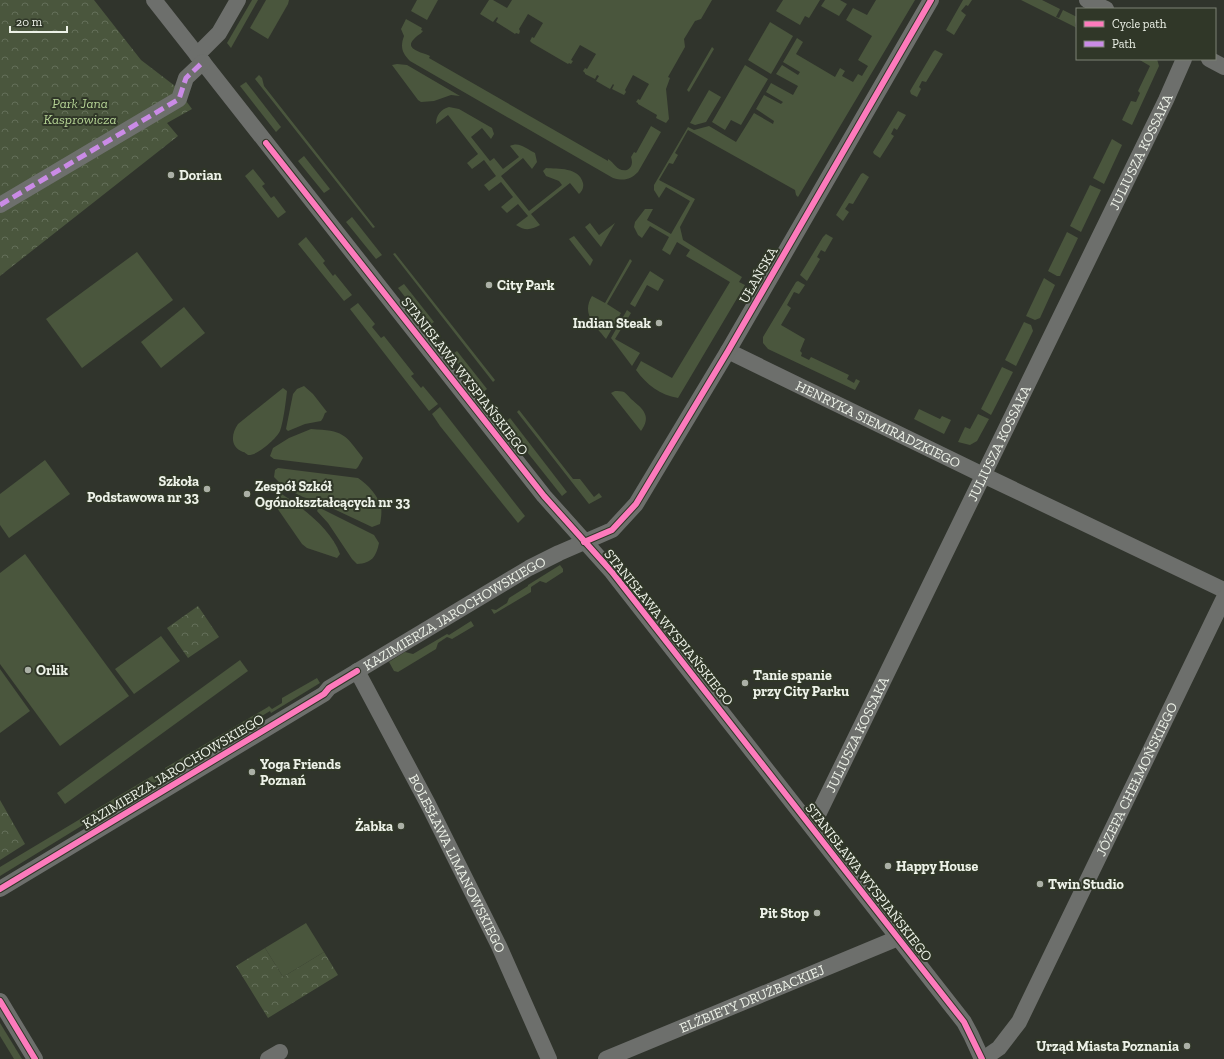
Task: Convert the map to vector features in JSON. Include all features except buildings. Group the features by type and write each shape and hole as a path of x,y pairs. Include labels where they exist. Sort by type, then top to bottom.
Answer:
{"street":[{"name":"STANISŁAWA WYSPIAŃSKIEGO","path":"154,0 544,496 612,572 812,827 964,1022 982,1059"},
{"path":"0,205 179,99 186,78 219,33 238,0"},
{"name":"UŁAŃSKA","path":"584,542 612,530 636,504 728,351 931,0"},
{"path":"1087,0 1104,8"},
{"name":"JULIUSZA KOSSAKA","path":"812,827 982,475 1162,108 1184,60"},
{"path":"1211,60 1224,67"},
{"name":"HENRYKA SIEMIRADZKIEGO","path":"728,351 982,475 1224,590"},
{"name":"KAZIMIERZA JAROCHOWSKIEGO","path":"0,889 324,694 330,688 357,671 529,568 559,552 584,542"},
{"name":"JÓZEFA CHEŁMOŃSKIEGO","path":"982,1059 999,1048 1019,1022 1224,598"},
{"name":"BOLESŁAWA LIMANOWSKIEGO","path":"357,671 428,804 499,946 549,1059"},
{"name":"ELŻBIETY DRUŻBACKIEJ","path":"606,1059 898,938"},
{"path":"0,1001 35,1059"}],"green space":[{"name":"Park Jana Kasprowicza","path":"0,0 94,0 141,60 175,86 192,109 167,123 178,136 0,276"},
{"path":"252,0 258,0 231,48 227,43"},
{"path":"266,0 289,0 268,39 250,28"},
{"path":"417,0 438,0 427,20 411,11"},
{"path":"489,0 493,0 507,8 512,0 712,0 701,19 695,21 684,39 685,47 668,77 670,78 666,89 669,119 666,123 656,118 657,115 636,102 638,99 640,100 649,84 633,75 624,95 612,89 613,84 610,89 596,81 599,76 597,75 595,79 585,74 583,71 585,68 587,69 596,54 580,45 571,60 573,61 571,64 568,64 530,41 532,37 534,38 543,23 528,14 519,29 519,34 515,34 496,22 497,17 493,22 480,14"},
{"path":"783,0 820,0 809,18 805,16 800,25 776,11"},
{"path":"825,0 840,0 847,4 839,16 821,6"},
{"path":"876,0 915,0 798,197 795,190 688,130 675,153 678,155 673,164 669,163 659,180 695,199 680,227 683,240 742,277 739,282 745,285 678,398 671,397 660,392 649,385 636,370 641,361 672,378 730,282 686,256 690,250 677,242 670,255 662,250 669,237 650,226 642,238 638,235 634,227 635,222 645,209 653,209 647,220 671,234 690,201 666,187 659,198 654,190 654,185 688,127 694,130 709,126 736,142 754,113 773,124 774,121 756,109 764,95 781,104 783,102 766,92 771,83 793,95 798,86 776,74 782,65 798,75 800,72 783,62 797,38 803,42 796,54 835,77 840,68 845,71 842,76 853,82 858,74 862,76 868,66 858,60 872,36 846,20 853,8 867,15"},
{"path":"963,0 972,0 968,6 966,5 961,11 966,15 954,35 946,30"},
{"path":"1021,0 1042,0 1060,9 1056,17 1059,18 1063,10 1076,16 1076,28"},
{"path":"406,19 422,28 421,30 423,31 411,43 413,48 430,56 429,58 608,161 608,159 621,170 627,170 630,168 632,163 631,157 634,152 636,153 651,126 661,132 638,172 627,179 613,178 410,61 405,55 402,47 404,36 401,29"},
{"path":"770,22 793,36 771,74 748,60"},
{"path":"712,47 714,49 689,92 687,90"},
{"path":"935,50 943,54 926,82 922,81 919,87 921,89 917,97 911,94 910,91"},
{"path":"1140,60 1157,60 1159,66 1132,125 1122,120 1131,101 1136,102 1140,93 1138,91 1150,66"},
{"path":"392,65 407,65 460,96 451,95 434,101 421,102"},
{"path":"745,65 768,79 741,125 731,120 725,130 712,122"},
{"path":"259,75 262,78 264,86 375,227 373,228 255,79"},
{"path":"246,82 281,127 276,132 240,86"},
{"path":"709,90 721,97 706,122 695,125 690,123"},
{"path":"449,107 459,109 492,128 494,134 491,139 482,128 471,137 490,161 494,158 503,169 519,157 510,146 517,144 535,153 537,162 532,169 523,158 501,176 529,211 562,185 559,181 546,176 543,171 546,168 573,171 581,178 583,183 582,191 579,194 570,183 531,214 540,225 528,229 516,225 528,216 518,204 507,213 501,207 513,197 501,182 489,191 484,185 496,176 484,160 472,169 467,163 478,154 448,115 436,124 440,113"},
{"path":"898,111 906,115 897,130 894,128 891,134 894,136 880,158 873,152"},
{"path":"1112,139 1122,145 1104,184 1093,178"},
{"path":"304,156 330,189 324,193 298,161"},
{"path":"253,169 265,184 262,186 271,198 274,196 286,212 278,218 245,176"},
{"path":"863,173 869,177 853,204 849,203 845,209 849,212 843,221 836,215"},
{"path":"1090,185 1101,190 1081,232 1070,226"},
{"path":"352,217 382,255 376,259 346,222"},
{"path":"590,223 599,235 615,223 601,247 585,227"},
{"path":"1067,232 1078,238 1060,276 1057,276 1048,271"},
{"path":"826,234 833,238 825,252 821,250 817,257 820,259 807,281 800,275"},
{"path":"574,236 593,260 590,266 569,239"},
{"path":"306,237 325,261 323,263 333,276 335,274 352,295 344,301 298,244"},
{"path":"137,252 173,300 82,368 46,319"},
{"path":"395,253 495,380 493,382 393,254"},
{"path":"630,259 632,261 607,304 621,313 606,339 591,319 588,308 589,302 592,296 605,303"},
{"path":"650,271 664,280 658,291 647,285 635,307 630,304"},
{"path":"1044,278 1055,285 1040,318 1035,320 1026,316"},
{"path":"798,281 805,285 799,294 794,292 787,305 791,308 781,325 805,339 800,351 802,353 801,356 809,360 811,357 849,375 847,379 854,383 856,379 860,381 855,390 768,349 763,343 763,337"},
{"path":"404,284 434,322 428,326 398,288"},
{"path":"358,303 375,324 372,327 381,338 384,336 414,374 411,376 421,388 423,386 438,404 429,411 350,309"},
{"path":"184,307 205,333 161,368 141,342"},
{"path":"627,310 631,313 615,339 640,353 632,366 611,338"},
{"path":"1024,322 1031,325 1033,331 1016,366 1005,360"},
{"path":"457,351 487,389 481,394 451,355"},
{"path":"1002,367 1013,372 991,415 981,409"},
{"path":"304,386 313,394 327,412 321,421 305,424 288,431 286,429 293,394 297,389"},
{"path":"283,388 287,391 287,395 282,423 278,434 266,446 252,455 248,455 239,450 234,444 233,440 234,432 238,424"},
{"path":"615,391 624,392 645,413 646,421 641,431 611,393"},
{"path":"440,407 525,516 518,523 440,426 432,414"},
{"path":"919,409 940,419 942,416 951,420 944,434 914,419"},
{"path":"519,410 573,479 580,479 594,497 599,493 602,497 589,504 517,412"},
{"path":"978,414 989,419 977,441 970,445 958,442 965,427 970,429"},
{"path":"510,418 567,492 562,496 504,423"},
{"path":"311,429 337,432 347,438 363,458 358,467 356,469 274,459 270,456 273,448 289,438"},
{"path":"45,460 70,494 9,538 0,525 0,494"},
{"path":"278,468 358,478 378,498 381,507 380,524 372,527 285,488 274,477 275,470"},
{"path":"280,493 315,519 323,527 336,545 340,554 337,558 307,548 302,544 275,505 278,494"},
{"path":"318,509 322,509 374,535 379,543 375,556 370,561 357,564 328,523 317,511"},
{"path":"25,554 129,696 60,746 0,664 0,573"},
{"path":"560,565 563,572 546,583 540,581 531,587 531,592 494,614 491,609 496,610 507,603 509,598"},
{"path":"198,606 219,637 188,658 167,628"},
{"path":"471,621 474,626 452,639 447,637 438,643 436,649 398,672 394,671 389,662 405,652 413,654 447,634 449,635"},
{"path":"161,636 180,661 134,694 115,669"},
{"path":"240,660 248,671 65,804 57,793"},
{"path":"0,669 30,711 0,733"},
{"path":"317,678 320,683 271,713 270,711 0,876 0,867 152,776 156,779 165,773 165,768 269,706 272,709 282,703 282,698"},
{"path":"0,800 25,844 0,860"},
{"path":"306,923 324,952 283,977 265,948"},
{"path":"265,948 283,977 324,952 338,975 268,1018 236,966"},
{"path":"0,1023 22,1059 14,1059 0,1036"}],"marked path":[{"path":"0,205 179,99 186,78 203,62"}],"cycle path":[{"path":"584,542 612,530 636,504 728,351 931,0"},
{"path":"266,143 544,496 612,572 964,1022 982,1059"},
{"path":"0,889 324,694 329,688 357,671"},
{"path":"0,1001 35,1059"}],"place":[{"name":"Dorian","path":"171,175"},
{"name":"City Park","path":"489,285"},
{"name":"Indian Steak","path":"659,323"},
{"name":"Szkoła Podstawowa nr 33","path":"207,489"},
{"name":"Zespół Szkół Ogónokształcących nr 33","path":"247,494"},
{"name":"Orlik","path":"28,670"},
{"name":"Tanie spanie przy City Parku","path":"745,683"},
{"name":"Yoga Friends Poznań","path":"252,772"},
{"name":"Żabka","path":"401,826"},
{"name":"Happy House","path":"888,866"},
{"name":"Twin Studio","path":"1040,884"},
{"name":"Pit Stop","path":"817,913"},
{"name":"Urząd Miasta Poznania","path":"1187,1046"}]}
